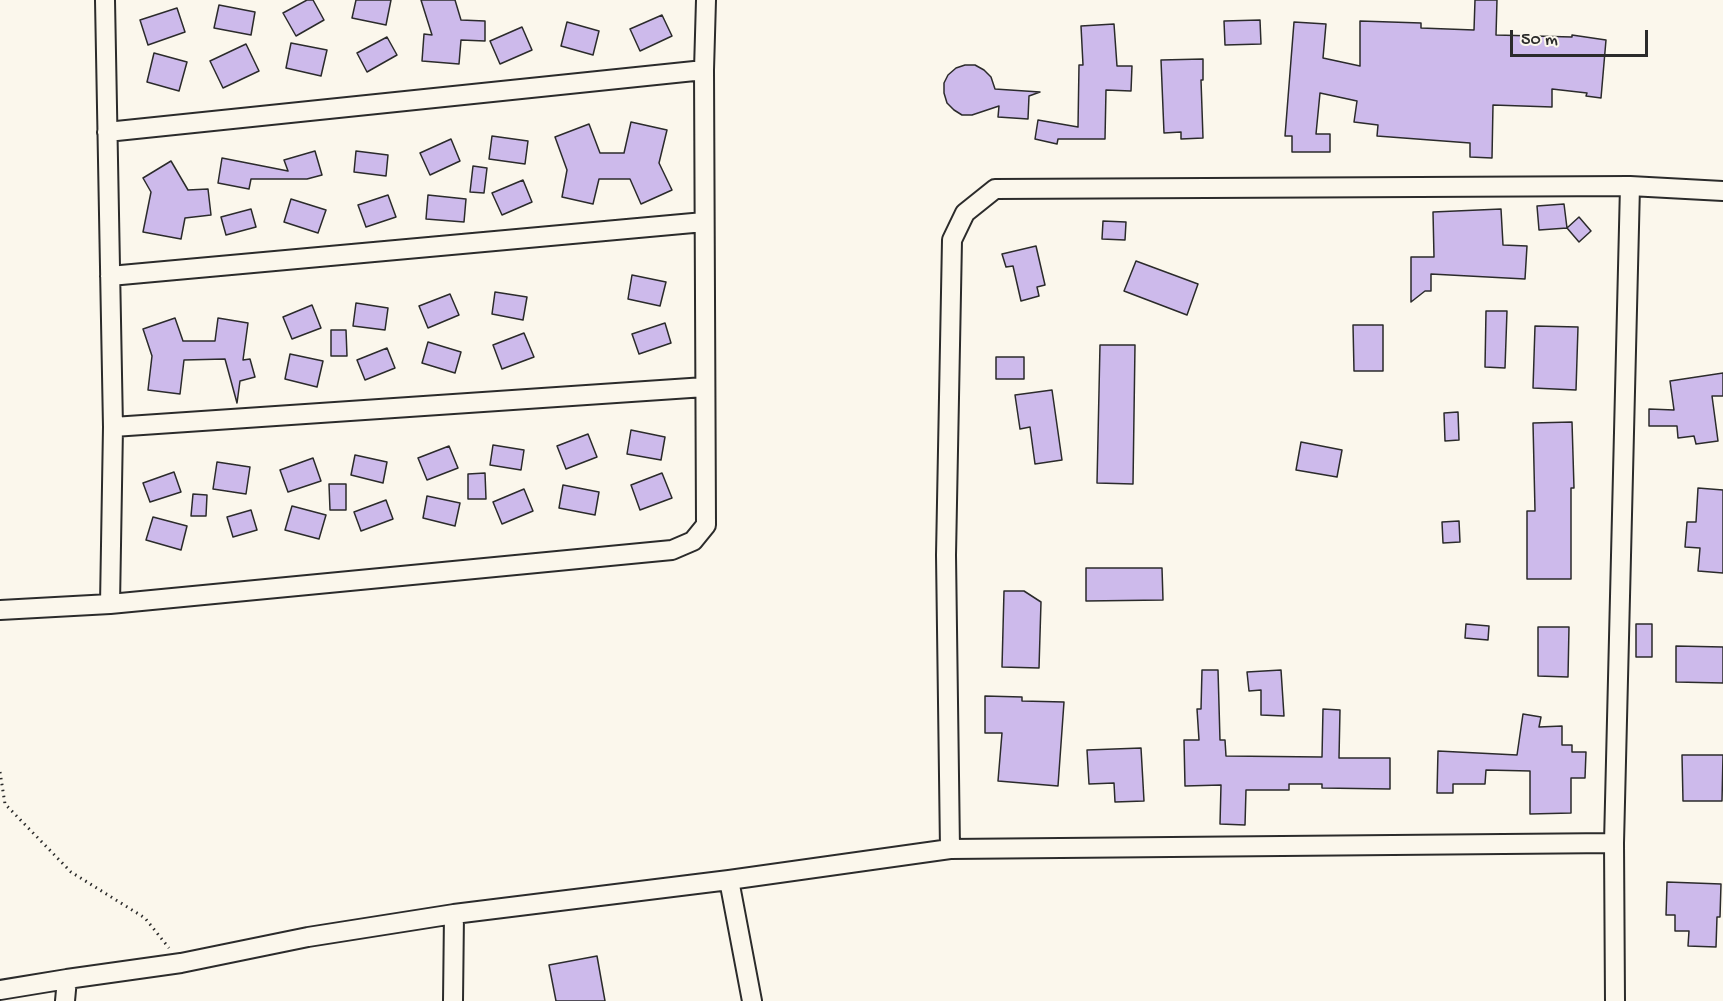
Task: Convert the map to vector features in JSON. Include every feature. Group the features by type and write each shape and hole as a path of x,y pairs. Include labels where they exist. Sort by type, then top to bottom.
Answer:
{"street":[{"path":"105,0 113,427 110,604"},
{"path":"0,610 110,604 672,550 693,541 706,525 704,70 706,0"},
{"path":"107,132 704,70"},
{"path":"1615,1001 1614,843 1630,186"},
{"path":"950,849 946,555 951,252 952,240 965,213 995,189 1630,186 1723,191"},
{"path":"110,276 704,222"},
{"path":"113,427 705,387"},
{"path":"0,990 181,963 308,937 454,914 729,880 950,849 1614,843"},
{"path":"729,880 752,1001"},
{"path":"453,1001 454,914"},
{"path":"65,1001 67,979"}],"path":[{"path":"0,772 5,804 70,872 145,918 181,963"}],"building":[{"path":"307,0 313,0 324,20 296,36 283,13"},
{"path":"356,0 391,0 386,25 352,18"},
{"path":"421,0 455,0 461,20 485,21 485,41 461,40 459,64 422,61 424,34 432,35"},
{"path":"1475,0 1497,0 1496,35 1572,37 1572,35 1606,40 1601,98 1586,96 1587,93 1552,89 1552,107 1493,105 1492,158 1470,157 1470,143 1377,136 1378,125 1354,122 1357,101 1320,93 1316,134 1330,134 1330,152 1292,152 1292,136 1285,136 1294,22 1326,24 1323,58 1360,66 1360,21 1421,23 1421,28 1474,30"},
{"path":"219,5 255,12 251,35 214,28"},
{"path":"177,8 185,32 148,45 140,20"},
{"path":"662,15 672,36 640,51 630,29"},
{"path":"1260,20 1261,44 1225,45 1224,21"},
{"path":"567,22 599,31 593,55 561,46"},
{"path":"1114,24 1117,66 1132,66 1131,91 1106,90 1105,139 1058,139 1057,144 1035,139 1038,120 1078,127 1079,65 1083,65 1081,26"},
{"path":"522,27 532,50 500,64 490,41"},
{"path":"387,37 397,55 367,72 357,53"},
{"path":"291,43 327,50 321,76 286,68"},
{"path":"246,44 259,71 223,88 210,61"},
{"path":"154,53 187,62 179,91 147,82"},
{"path":"1203,59 1203,80 1201,80 1203,138 1181,139 1181,132 1164,133 1161,60"},
{"path":"975,65 984,70 991,77 995,89 1040,92 1029,96 1028,119 998,117 999,106 972,115 962,115 954,110 947,103 944,83 948,75 956,68"},
{"path":"631,122 667,130 659,163 672,190 641,204 630,179 599,179 593,204 562,197 567,170 555,137 589,124 600,153 624,153"},
{"path":"492,136 528,141 525,164 489,159"},
{"path":"451,139 460,161 430,175 420,153"},
{"path":"315,151 322,175 307,179 251,179 249,189 218,183 222,158 288,171 284,160"},
{"path":"356,151 388,155 386,176 354,172"},
{"path":"171,161 188,190 208,189 211,215 185,218 181,239 143,232 151,192 143,178"},
{"path":"473,166 487,168 484,193 470,192"},
{"path":"523,180 532,202 502,215 492,193"},
{"path":"388,195 396,217 366,227 358,205"},
{"path":"428,195 466,199 464,222 426,219"},
{"path":"291,199 326,210 318,233 284,222"},
{"path":"1564,204 1567,228 1539,230 1537,206"},
{"path":"251,209 256,227 226,235 221,217"},
{"path":"1501,209 1503,245 1527,246 1525,279 1431,274 1431,291 1425,291 1411,302 1411,257 1434,257 1433,212"},
{"path":"1579,217 1591,231 1579,242 1567,228"},
{"path":"1103,221 1126,222 1125,240 1102,239"},
{"path":"1036,246 1045,285 1037,287 1039,296 1021,301 1013,266 1006,267 1002,254"},
{"path":"1136,261 1198,284 1187,315 1124,291"},
{"path":"632,275 666,282 660,306 628,299"},
{"path":"495,292 527,297 523,320 492,314"},
{"path":"450,294 459,315 428,328 419,306"},
{"path":"356,303 388,308 385,330 353,326"},
{"path":"312,305 321,328 292,339 283,317"},
{"path":"1486,311 1507,311 1505,368 1485,367"},
{"path":"175,318 183,341 215,341 218,318 248,323 243,360 250,359 255,377 240,381 237,403 225,359 184,360 180,394 148,390 152,356 143,329"},
{"path":"665,323 671,343 639,354 632,334"},
{"path":"1353,325 1383,325 1383,371 1354,371"},
{"path":"1535,326 1578,327 1576,390 1533,388"},
{"path":"331,330 346,330 347,356 331,356"},
{"path":"524,333 534,357 502,369 493,345"},
{"path":"428,342 461,352 455,373 422,363"},
{"path":"1100,345 1135,345 1133,484 1097,483"},
{"path":"387,348 395,368 365,380 357,360"},
{"path":"290,354 323,361 317,387 285,379"},
{"path":"996,357 1024,357 1024,379 996,379"},
{"path":"1723,373 1723,396 1712,396 1718,441 1696,444 1694,436 1678,438 1677,426 1649,426 1649,409 1674,410 1670,381"},
{"path":"1052,390 1062,460 1035,464 1030,427 1020,429 1015,395"},
{"path":"1458,412 1459,440 1445,441 1444,413"},
{"path":"1572,422 1574,488 1571,488 1571,579 1527,579 1527,511 1535,511 1533,423"},
{"path":"631,430 665,437 661,460 627,454"},
{"path":"588,434 597,457 566,469 557,446"},
{"path":"1301,442 1342,450 1337,477 1296,470"},
{"path":"493,445 524,450 521,470 490,465"},
{"path":"449,446 458,468 427,480 418,458"},
{"path":"355,455 387,462 383,483 351,475"},
{"path":"313,458 321,481 288,492 280,470"},
{"path":"217,462 250,467 246,494 213,489"},
{"path":"174,472 181,492 150,502 143,483"},
{"path":"485,473 486,499 468,499 468,474"},
{"path":"662,473 672,498 640,510 631,485"},
{"path":"329,484 346,484 346,510 330,510"},
{"path":"563,485 599,492 595,515 559,508"},
{"path":"1698,488 1723,490 1723,573 1698,571 1700,548 1685,547 1687,522 1696,522"},
{"path":"524,489 533,511 502,524 493,502"},
{"path":"193,494 207,495 206,516 191,516"},
{"path":"427,496 460,503 455,526 423,518"},
{"path":"386,500 393,519 361,531 354,512"},
{"path":"292,506 326,515 319,539 285,530"},
{"path":"251,510 257,530 233,537 227,517"},
{"path":"153,517 187,526 181,550 146,540"},
{"path":"1459,521 1460,542 1443,543 1442,522"},
{"path":"1086,568 1162,568 1163,600 1086,601"},
{"path":"1004,591 1024,591 1041,602 1039,668 1002,667"},
{"path":"1466,624 1489,626 1488,640 1465,638"},
{"path":"1636,624 1652,624 1652,657 1636,657"},
{"path":"1538,627 1569,627 1568,677 1538,676"},
{"path":"1676,646 1723,647 1723,683 1676,682"},
{"path":"1202,670 1218,670 1220,740 1225,740 1226,756 1322,757 1323,709 1340,710 1339,758 1390,758 1390,789 1322,788 1322,784 1289,784 1289,790 1246,790 1245,825 1220,824 1221,785 1185,786 1184,740 1199,740 1197,709 1201,709"},
{"path":"1281,670 1284,716 1261,715 1261,690 1249,691 1247,672"},
{"path":"985,696 1022,697 1022,701 1064,702 1058,786 998,781 1002,733 985,733"},
{"path":"1523,714 1541,717 1539,727 1562,726 1562,745 1572,745 1572,752 1586,752 1585,778 1571,778 1571,813 1530,814 1530,771 1486,770 1485,784 1453,784 1453,793 1437,793 1438,751 1517,755"},
{"path":"1141,748 1144,801 1115,802 1114,783 1089,784 1087,750"},
{"path":"1682,755 1723,755 1722,801 1683,801"},
{"path":"1667,882 1721,884 1716,947 1688,946 1689,931 1675,931 1675,915 1666,915"},
{"path":"597,956 605,1001 556,1001 549,965"}]}
